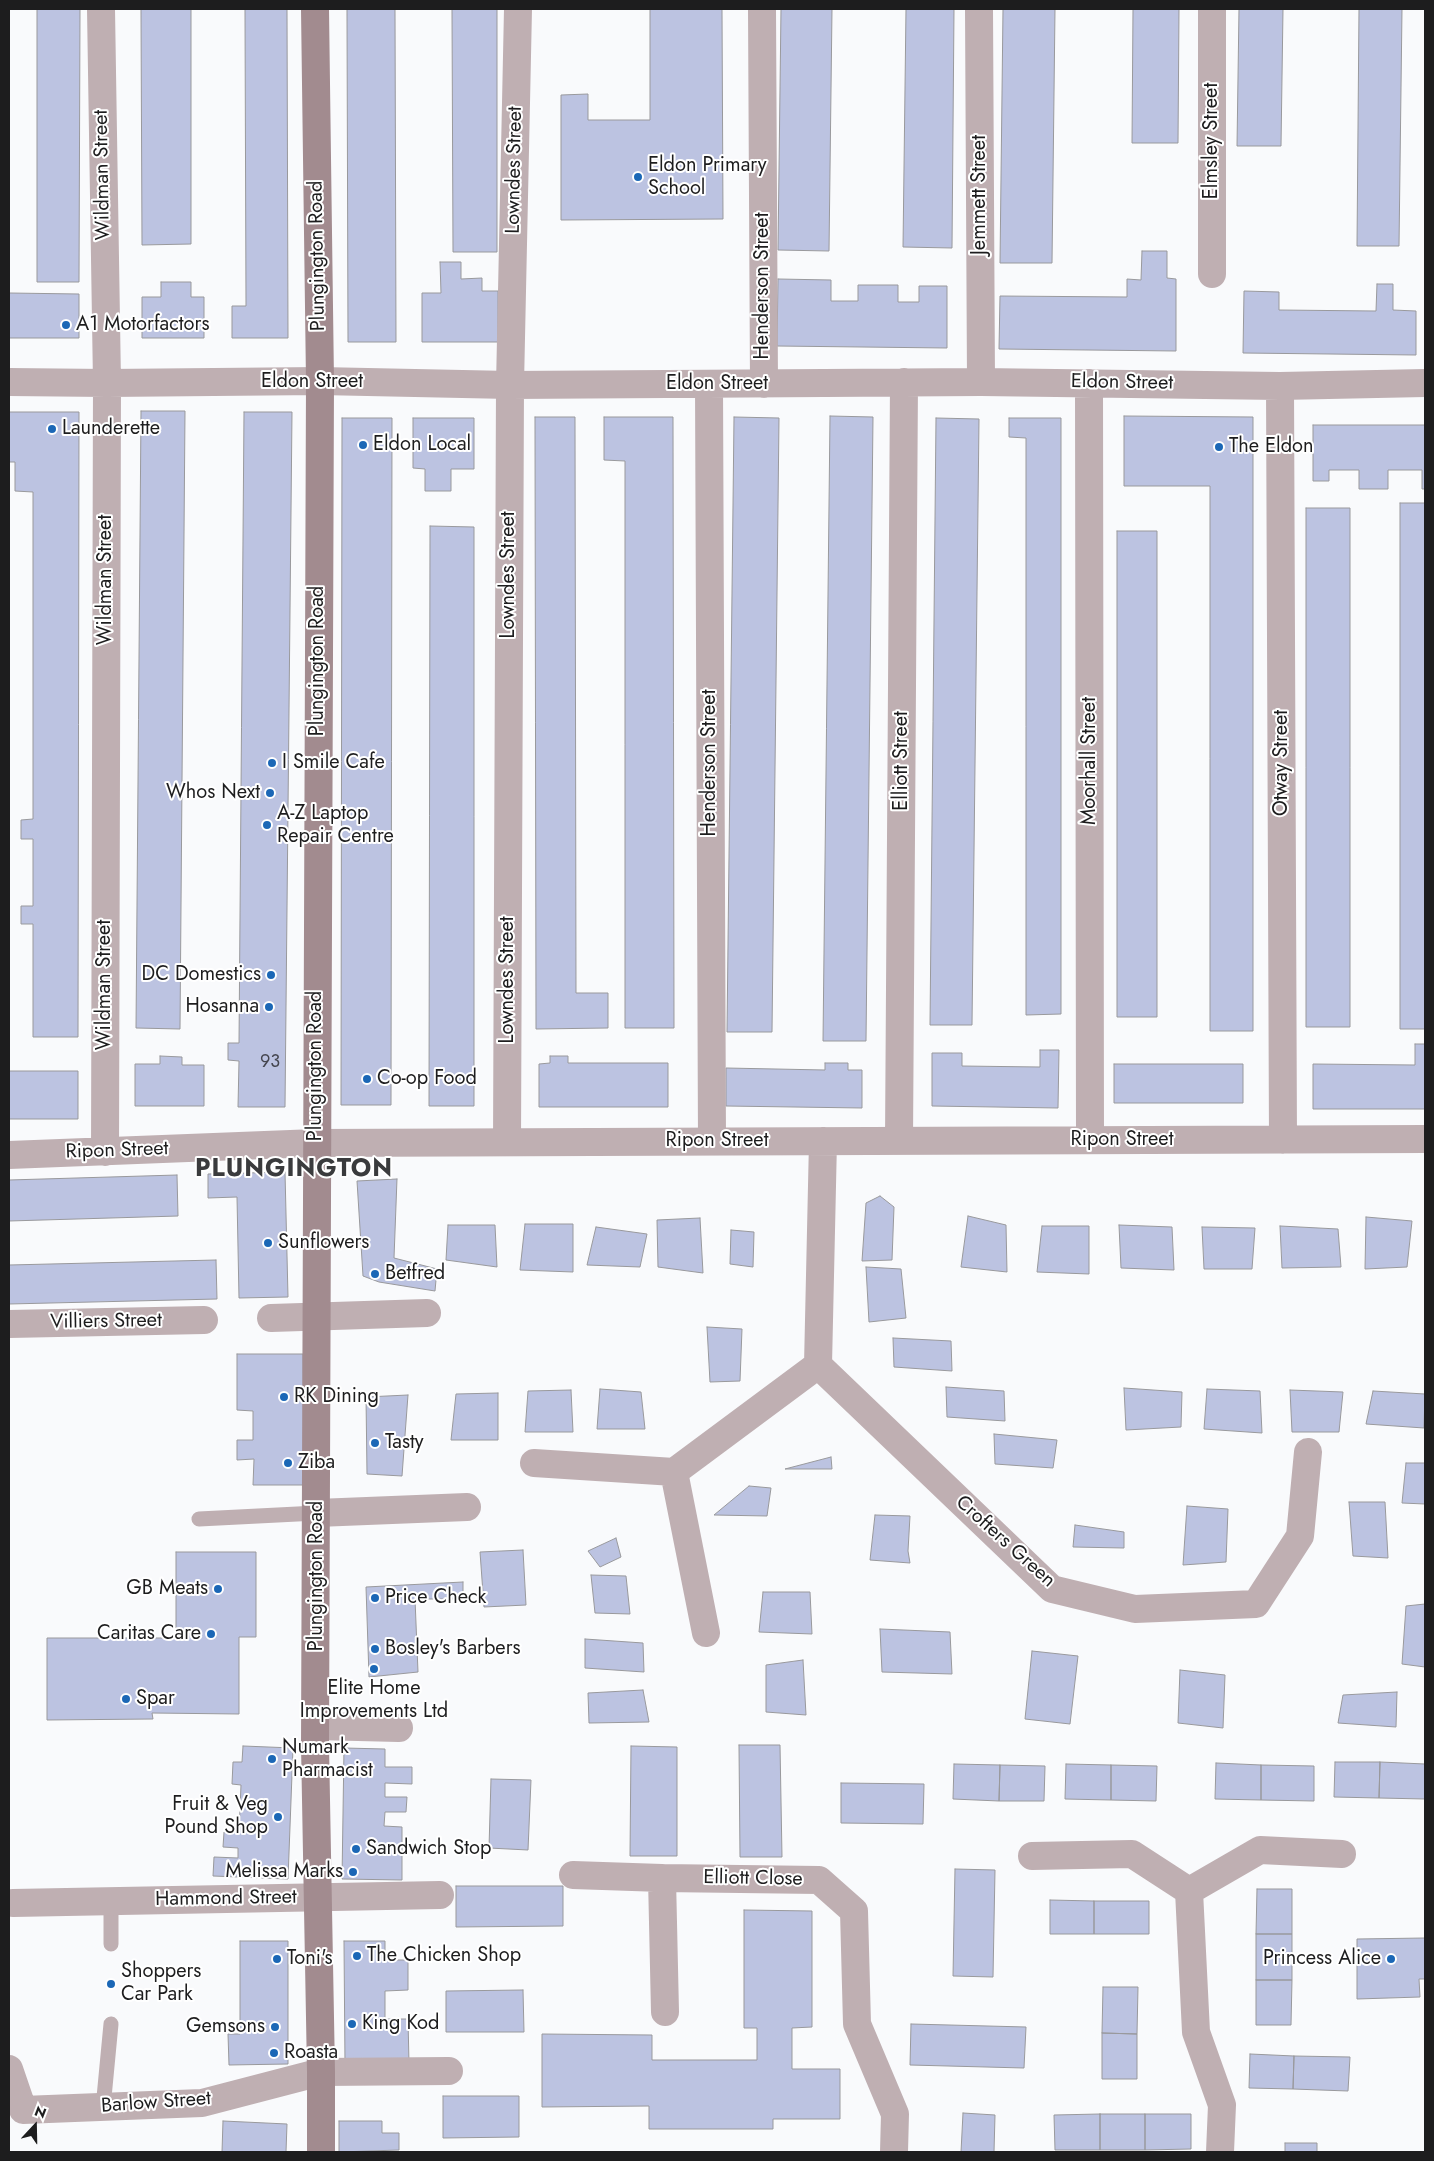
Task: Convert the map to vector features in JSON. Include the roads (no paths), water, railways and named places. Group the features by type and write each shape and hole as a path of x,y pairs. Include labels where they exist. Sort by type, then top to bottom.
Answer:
{"street":[{"name":"Wildman Street","path":"101,9 107,383 105,1152"},
{"name":"Plungington Road","path":"315,9 320,380 316,1143 317,1726 322,2072 321,2152"},
{"name":"Lowndes Street","path":"507,1142 510,385 518,9"},
{"name":"Henderson Street","path":"762,9 764,384"},
{"name":"Jemmett Street","path":"979,9 982,382"},
{"name":"Elmsley Street","path":"1212,9 1212,274"},
{"name":"Eldon Street","path":"9,382 107,383 320,380 510,385 904,382 1089,382 1280,386 1425,384"},
{"name":"Elliott Street","path":"899,1140 904,382"},
{"name":"Moorhall Street","path":"1089,382 1090,1140"},
{"name":"Henderson Street","path":"709,384 712,1142"},
{"name":"Otway Street","path":"1280,386 1283,1140"},
{"name":"Ripon Street","path":"9,1155 316,1143 1425,1139"},
{"path":"534,1463 674,1472 818,1365 823,1141"},
{"path":"271,1318 427,1313"},
{"name":"Villiers Street","path":"9,1324 204,1320"},
{"name":"Crofters Green","path":"818,1365 1052,1589 1135,1609 1256,1604 1300,1536 1308,1452"},
{"path":"674,1472 706,1633"},
{"path":"318,1513 467,1507"},
{"path":"317,1726 399,1728"},
{"path":"1189,1892 1260,1850 1342,1854"},
{"path":"1032,1856 1132,1854 1189,1892"},
{"name":"Elliott Close","path":"572,1875 818,1880 854,1911 857,2024 895,2114 894,2152"},
{"path":"662,1878 665,2012"},
{"path":"1189,1892 1196,2032 1222,2105 1220,2152"},
{"name":"Hammond Street","path":"13,1903 440,1895"},
{"name":"Barlow Street","path":"9,2069 24,2110 202,2103 322,2072 449,2071"}],"lane":[{"path":"199,1519 318,1513"},
{"path":"111,1901 111,1944"},
{"path":"103,2108 111,2024"}],"place":[{"name":"Eldon Primary School","path":"638,177"},
{"name":"A1 Motorfactors","path":"66,325"},
{"name":"Launderette","path":"52,429"},
{"name":"Eldon Local","path":"363,445"},
{"name":"The Eldon","path":"1219,447"},
{"name":"I Smile Cafe","path":"272,763"},
{"name":"Whos Next","path":"270,793"},
{"name":"A-Z Laptop Repair Centre","path":"267,825"},
{"name":"DC Domestics","path":"271,975"},
{"name":"Hosanna","path":"269,1007"},
{"name":"Co-op Food","path":"367,1079"},
{"name":"Sunflowers","path":"268,1243"},
{"name":"Betfred","path":"375,1274"},
{"name":"RK Dining","path":"284,1397"},
{"name":"Tasty","path":"375,1443"},
{"name":"Ziba","path":"288,1463"},
{"name":"GB Meats","path":"218,1589"},
{"name":"Price Check","path":"375,1598"},
{"name":"Caritas Care","path":"211,1634"},
{"name":"Bosley's Barbers","path":"375,1649"},
{"name":"Elite Home Improvements Ltd","path":"374,1669"},
{"name":"Spar","path":"126,1699"},
{"name":"Numark Pharmacist","path":"272,1759"},
{"name":"Fruit & Veg Pound Shop","path":"278,1817"},
{"name":"Sandwich Stop","path":"356,1849"},
{"name":"Melissa Marks","path":"353,1872"},
{"name":"The Chicken Shop","path":"357,1956"},
{"name":"Toni's","path":"277,1959"},
{"name":"Princess Alice","path":"1391,1959"},
{"name":"Shoppers Car Park","path":"111,1984"},
{"name":"King Kod","path":"352,2024"},
{"name":"Gemsons","path":"275,2027"},
{"name":"Roasta","path":"274,2053"}],"district":[{"name":"PLUNGINGTON","path":"294,1170"}]}
